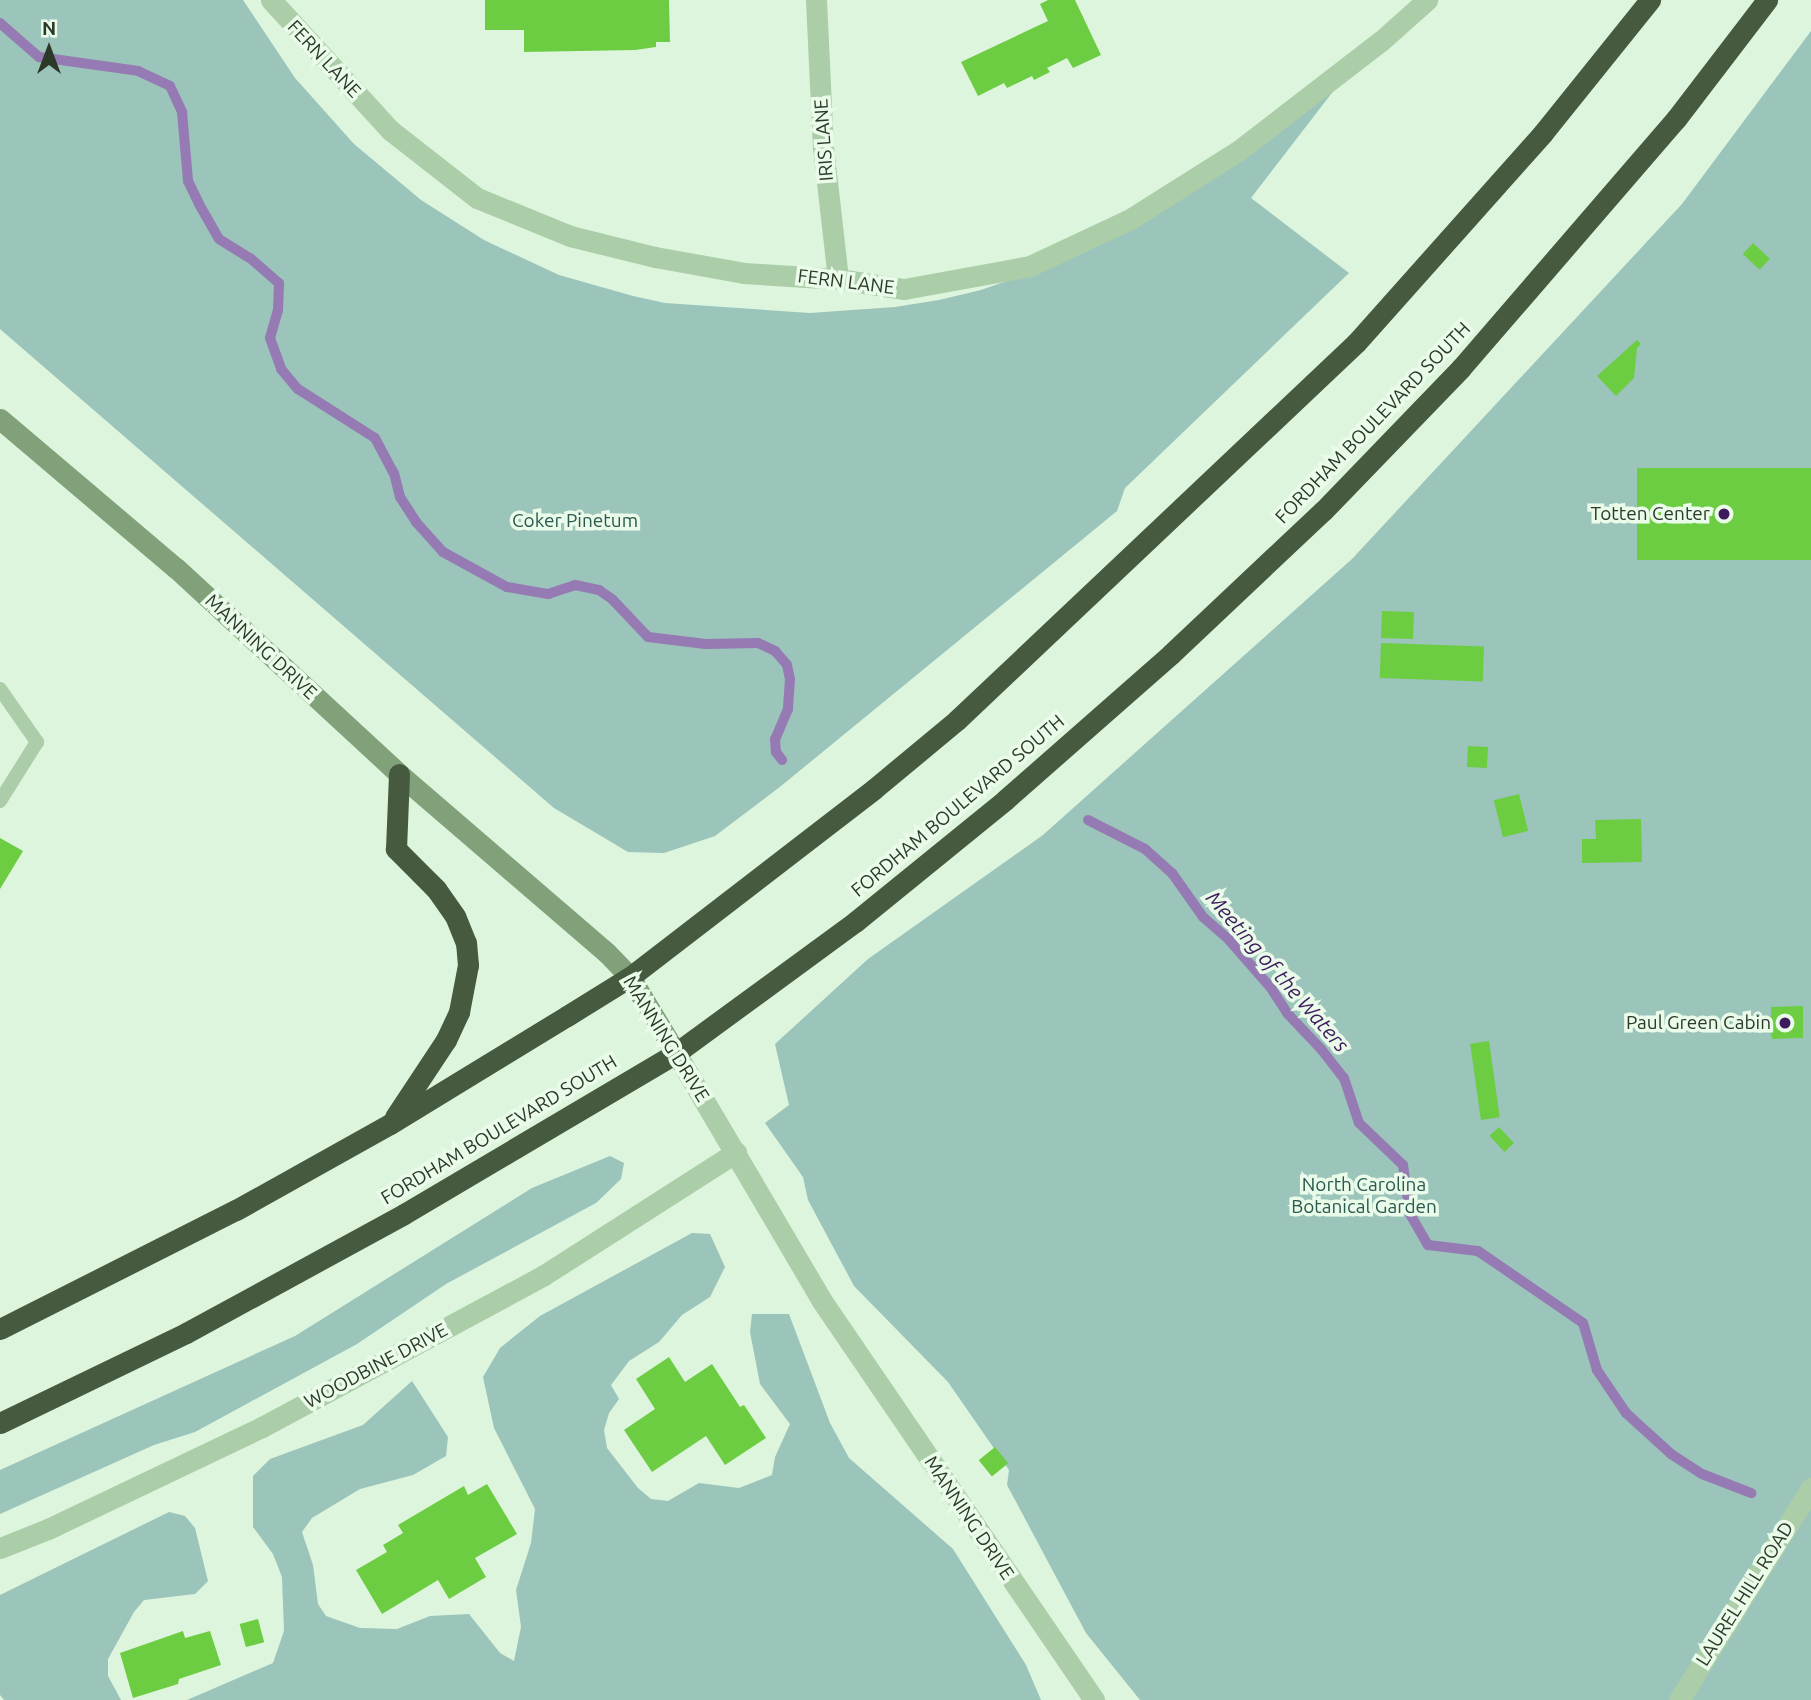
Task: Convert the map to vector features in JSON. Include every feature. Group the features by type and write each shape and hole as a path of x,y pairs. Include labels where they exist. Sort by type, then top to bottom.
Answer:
{"highway":[{"path":"0,1329 236,1210 390,1124 630,976 874,789 957,720 1356,343 1543,133 1650,0"},
{"name":"FORDHAM BOULEVARD SOUTH","path":"0,1423 186,1334 404,1214 676,1053 855,922 1005,800 1171,654 1323,511 1479,347 1676,119 1767,0"},
{"path":"390,1124 446,1040 459,1012 468,965 466,943 455,916 436,889 396,849 399,774"}],"street":[{"name":"FERN LANE","path":"271,0 390,130 477,198 569,236 655,257 744,273 838,279 904,289 1030,266 1132,218 1238,152 1381,41 1427,0"},
{"name":"IRIS LANE","path":"816,0 823,147 838,279"},
{"name":"MANNING DRIVE","path":"0,419 176,568 399,774 581,929 630,976 822,1301 1094,1700"},
{"name":"WOODBINE DRIVE","path":"0,1548 48,1529 261,1427 532,1282 736,1152"},
{"name":"LAUREL HILL ROAD","path":"1679,1700 1811,1488"}],"lane":[{"path":"0,689 37,742 0,801"}],"green space":[{"name":"Coker Pinetum","path":"0,0 243,0 295,78 354,144 421,200 484,240 559,275 633,296 665,303 810,313 895,307 939,300 981,290 1024,275 1338,85 1251,198 1349,273 1125,488 1117,511 781,786 715,836 664,853 628,852 554,808 0,329"},
{"name":"North Carolina Botanical Garden","path":"1811,31 1811,1700 1140,1700 1086,1633 1007,1485 1009,1470 948,1382 854,1286 808,1200 803,1177 765,1123 789,1105 775,1044 868,959 1043,835 1352,559 1682,204"},
{"path":"610,1156 624,1163 621,1179 596,1203 446,1284 357,1344 195,1432 154,1445 0,1514 0,1470 295,1336 532,1188"},
{"path":"692,1233 710,1234 725,1267 710,1297 682,1315 659,1342 629,1361 611,1385 619,1399 609,1413 604,1430 607,1448 638,1488 651,1499 668,1501 699,1483 739,1488 772,1475 775,1457 790,1424 760,1384 750,1332 752,1314 789,1314 830,1423 849,1458 953,1549 1026,1665 1041,1700 187,1700 273,1663 284,1631 282,1577 273,1554 253,1527 253,1476 270,1459 363,1425 412,1381 448,1437 446,1456 413,1475 360,1489 312,1518 302,1532 313,1565 318,1604 326,1616 360,1628 397,1629 430,1616 469,1614 500,1653 514,1661 521,1627 516,1590 531,1543 535,1509 494,1428 483,1377 500,1348 540,1316"},
{"path":"169,1512 185,1516 195,1528 208,1581 195,1594 144,1600 134,1612 108,1659 108,1676 121,1700 4,1700 0,1695 0,1595"}],"building":[{"path":"485,0 669,0 670,42 656,42 656,47 635,50 524,52 524,30 485,30"},
{"path":"1048,0 1075,0 1101,55 1073,68 1067,58 1047,68 1050,72 1034,80 1032,76 1007,88 1004,83 978,96 961,62 1048,21 1040,4"},
{"path":"1753,243 1770,259 1760,270 1743,254"},
{"path":"1637,340 1641,344 1637,348 1634,378 1616,396 1597,376"},
{"name":"Totten Center","path":"1637,468 1811,468 1811,560 1637,560"},
{"path":"1382,611 1414,612 1413,639 1381,638"},
{"path":"1381,643 1484,647 1483,682 1380,678"},
{"path":"1468,746 1488,747 1487,768 1467,767"},
{"path":"1519,794 1528,831 1503,837 1494,800"},
{"path":"1641,819 1642,862 1582,863 1582,839 1596,839 1595,820"},
{"path":"0,838 23,851 0,889"},
{"name":"Paul Green Cabin","path":"1803,1006 1803,1038 1772,1039 1767,1016 1771,1016 1771,1007"},
{"path":"1489,1041 1500,1117 1481,1120 1470,1044"},
{"path":"1499,1127 1514,1143 1504,1152 1489,1136"},
{"path":"669,1357 685,1382 712,1364 740,1407 744,1405 766,1438 725,1465 706,1436 652,1472 624,1430 655,1409 636,1379"},
{"path":"995,1447 1008,1463 992,1477 979,1460"},
{"path":"487,1484 517,1534 475,1558 486,1577 449,1599 438,1580 382,1614 356,1570 387,1552 383,1545 403,1533 398,1525 464,1486 468,1495"},
{"path":"258,1619 264,1642 246,1647 240,1624"},
{"path":"183,1631 185,1638 210,1631 221,1665 179,1679 178,1684 133,1698 120,1653"}],"waterway":[{"name":"Meeting of the Waters","path":"0,23 39,57 138,71 170,86 182,112 188,181 199,204 219,239 250,258 279,283 278,310 270,338 281,369 298,389 375,438 394,473 400,497 416,522 443,552 507,587 548,594 575,585 599,590 612,599 648,637 706,644 758,643 775,651 787,665 790,679 788,709 775,739 776,752 782,760"},
{"name":"Meeting of the Waters","path":"1088,820 1145,849 1172,873 1203,917 1229,940 1271,988 1287,1013 1321,1049 1344,1078 1359,1123 1403,1165 1410,1214 1428,1245 1478,1251 1583,1323 1597,1370 1626,1413 1671,1454 1702,1474 1751,1493"}],"place":[{"name":"Totten Center","path":"1724,514"},
{"name":"Paul Green Cabin","path":"1785,1023"}]}
